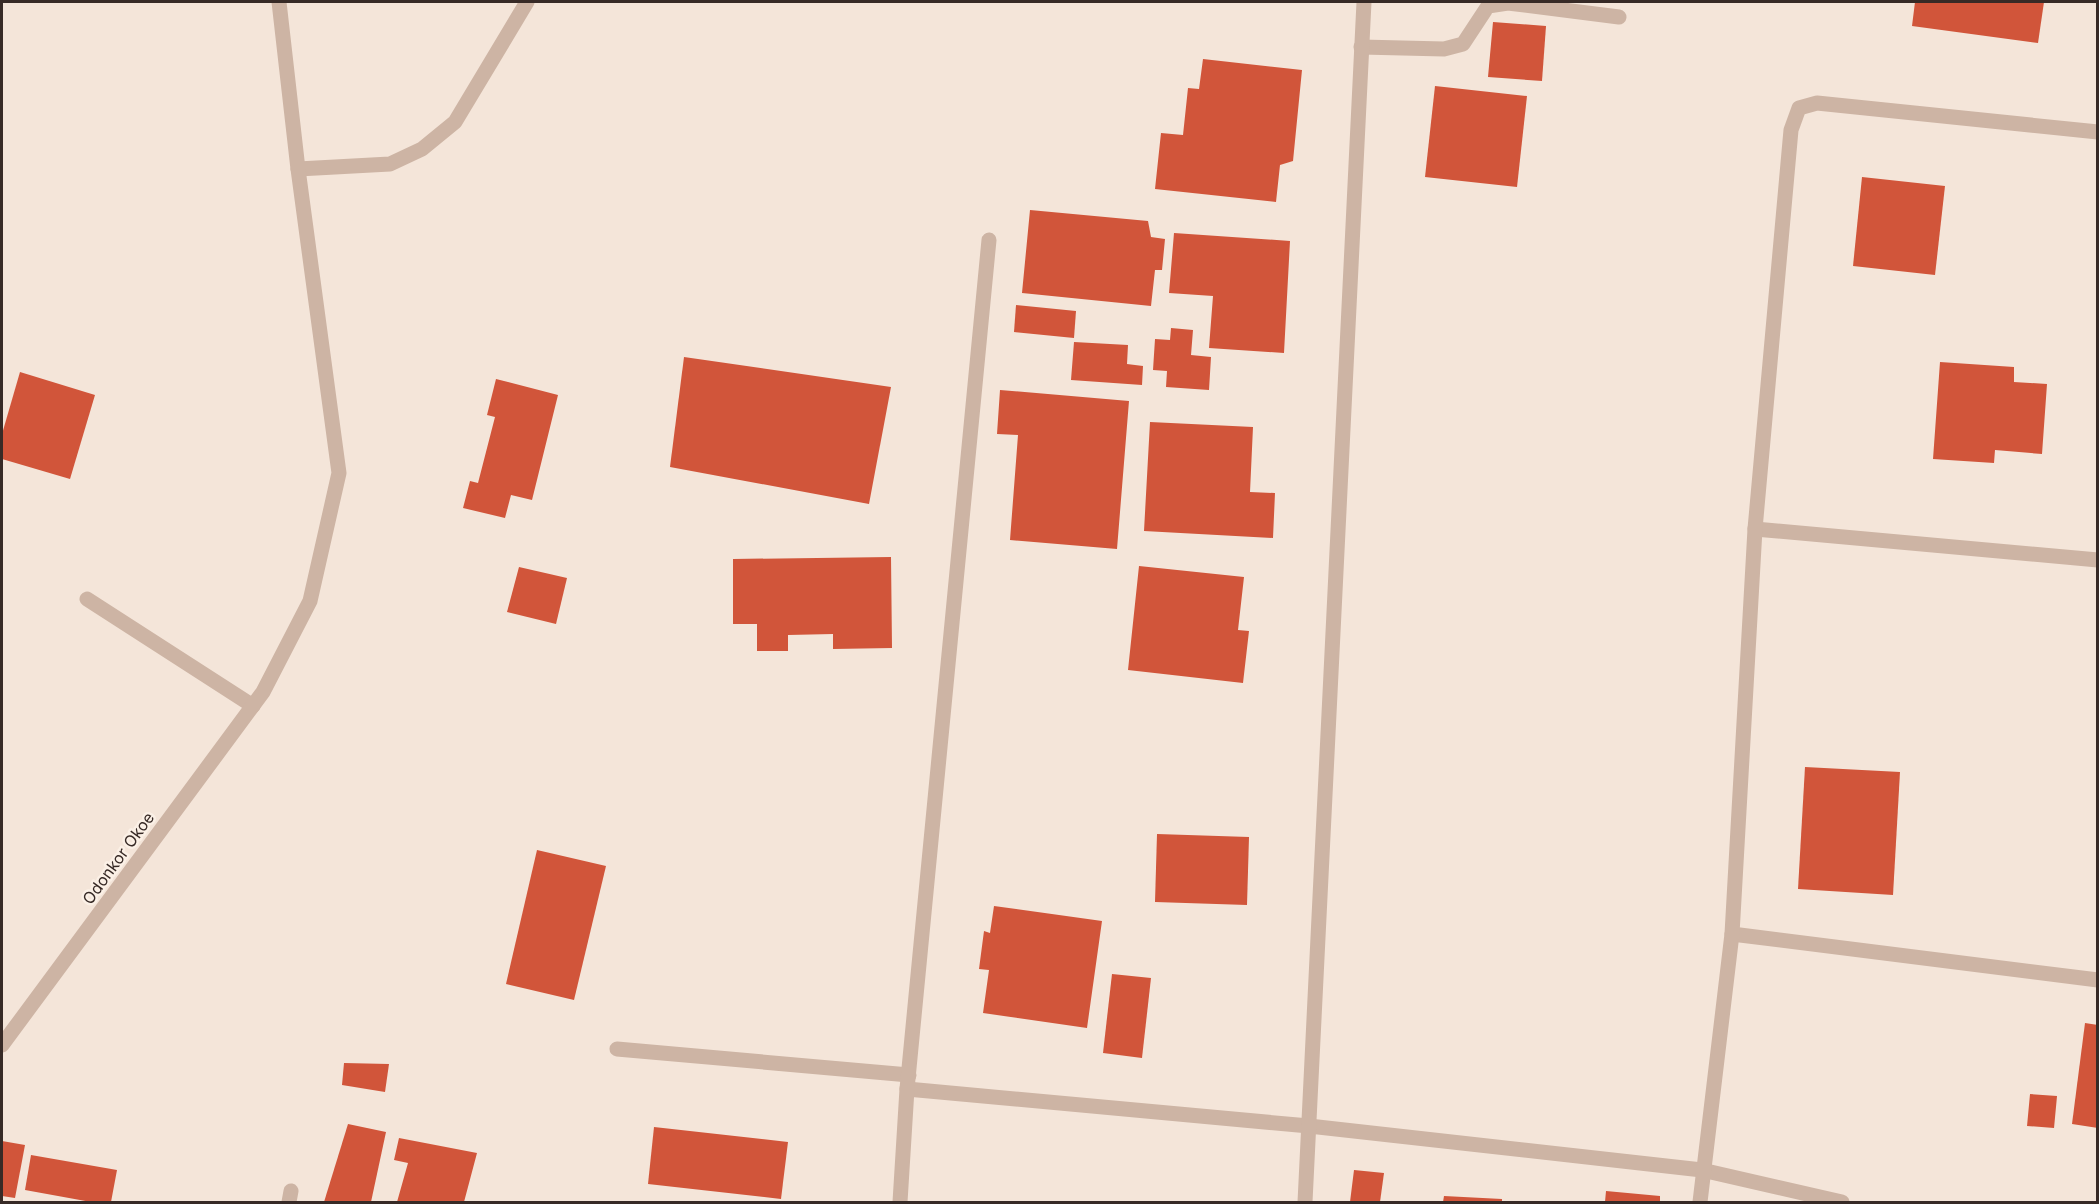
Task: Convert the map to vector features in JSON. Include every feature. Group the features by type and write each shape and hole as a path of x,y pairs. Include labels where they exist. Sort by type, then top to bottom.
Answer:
{"street":[{"name":"Odonkor Okoe","path":"2,1045 263,692 310,601 339,473 298,169 279,2"},
{"path":"298,169 390,164 422,149 455,122 527,2"},
{"path":"1305,1203 1364,2"},
{"path":"1362,46 1444,49 1463,44 1488,6 1508,3 1619,17"},
{"path":"1700,1203 1702,1170 1732,934 1755,529 1791,129 1799,108 1816,103 2097,132"},
{"path":"900,1203 908,1082 989,240"},
{"path":"1755,529 2097,560"},
{"path":"87,599 253,706"},
{"path":"1732,934 2097,981"},
{"path":"617,1049 1702,1170 1842,1203"}],"building":[{"path":"1915,2 2044,2 2038,43 1912,26"},
{"path":"1493,22 1546,26 1542,81 1488,77"},
{"path":"1203,59 1302,70 1293,161 1280,165 1276,202 1155,189 1161,133 1183,135 1188,88 1199,89"},
{"path":"1435,86 1527,96 1517,187 1425,177"},
{"path":"1862,177 1945,186 1935,275 1853,266"},
{"path":"1030,210 1148,221 1151,237 1165,239 1162,270 1155,270 1151,306 1022,293"},
{"path":"1174,233 1290,241 1284,353 1209,348 1213,296 1169,293"},
{"path":"1016,305 1076,311 1074,338 1014,332"},
{"path":"1171,328 1193,330 1191,355 1211,357 1209,390 1166,387 1167,371 1153,370 1155,339 1170,340"},
{"path":"1074,342 1128,345 1127,364 1143,366 1142,385 1071,380"},
{"path":"684,357 891,387 869,504 670,467"},
{"path":"1940,362 2014,367 2014,382 2047,384 2042,454 1995,450 1994,463 1933,459"},
{"path":"20,372 95,395 70,479 2,459 2,434"},
{"path":"496,379 558,395 532,500 511,495 505,518 463,508 470,481 478,483 495,417 487,415"},
{"path":"1000,390 1129,401 1117,549 1010,540 1018,435 997,434"},
{"path":"1150,422 1253,427 1250,492 1275,493 1273,538 1144,531"},
{"path":"891,557 892,648 833,649 833,634 788,635 788,651 757,651 757,624 733,624 733,559"},
{"path":"1139,566 1244,577 1238,630 1249,631 1243,683 1128,670"},
{"path":"519,567 567,578 556,624 507,612"},
{"path":"1805,767 1900,772 1893,895 1798,889"},
{"path":"1157,834 1249,837 1247,905 1155,902"},
{"path":"537,850 606,866 574,1000 506,984"},
{"path":"994,906 1102,921 1087,1028 983,1013 989,970 979,969 984,931 990,933"},
{"path":"1112,974 1151,978 1142,1058 1103,1053"},
{"path":"2085,1023 2098,1025 2098,1128 2072,1124"},
{"path":"344,1063 389,1064 385,1092 342,1085"},
{"path":"2030,1094 2057,1096 2054,1128 2027,1126"},
{"path":"348,1124 386,1132 371,1202 324,1202"},
{"path":"654,1127 788,1142 781,1199 648,1184"},
{"path":"399,1138 477,1153 464,1202 397,1202 408,1163 394,1160"},
{"path":"2,1141 25,1145 15,1198 2,1196"},
{"path":"31,1155 117,1170 111,1202 91,1202 25,1190"},
{"path":"1354,1170 1384,1173 1380,1202 1350,1202"},
{"path":"1606,1191 1660,1196 1660,1202 1605,1202"},
{"path":"1444,1196 1502,1199 1502,1202 1443,1202"}]}
